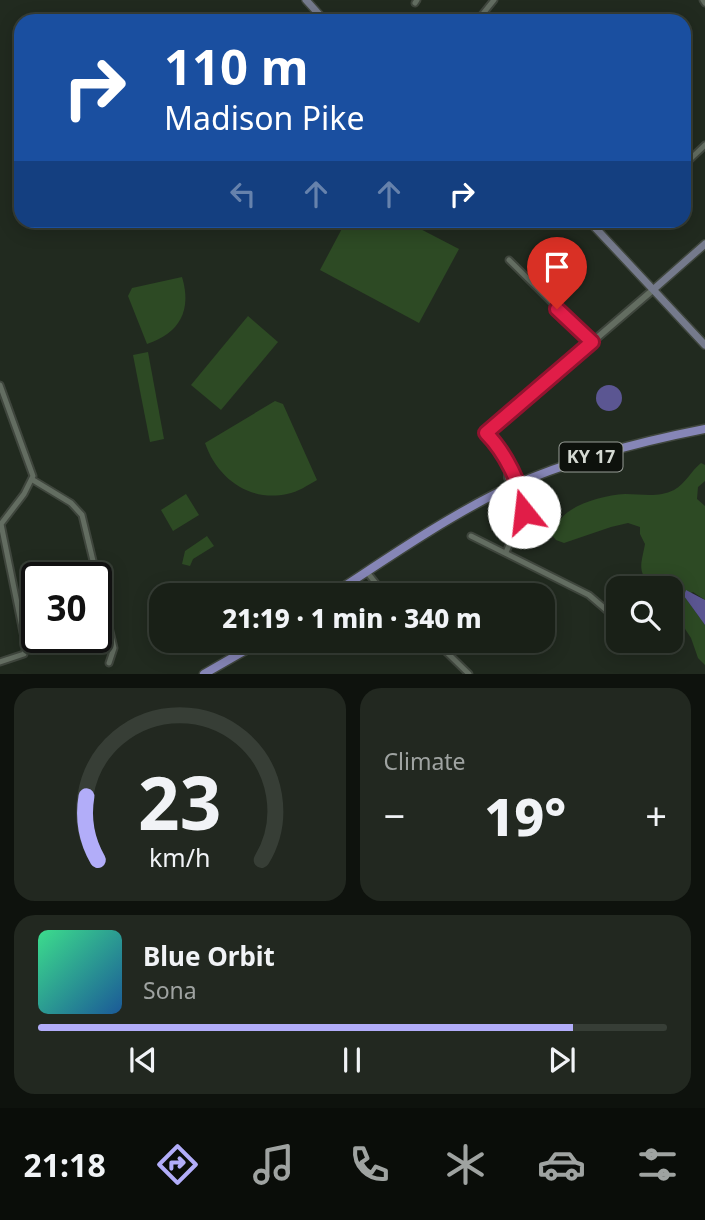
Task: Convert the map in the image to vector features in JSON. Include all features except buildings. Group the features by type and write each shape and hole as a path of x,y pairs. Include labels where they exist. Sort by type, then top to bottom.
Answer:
{"main road":[{"path":"306,0 319,14"},
{"path":"596,228 705,345"},
{"path":"654,289 705,244"},
{"name":"KY 17","path":"350,583 443,523 516,485 580,461 668,436 705,429"},
{"path":"204,674 240,653"}],"street":[{"path":"483,14 494,0"},
{"path":"691,158 705,145"},
{"path":"509,260 592,342"},
{"path":"506,552 524,512 514,475 497,445 486,433 654,289"},
{"path":"0,385 33,469 33,480 0,523 26,647 24,654 0,662"},
{"path":"33,480 71,503 82,515 114,648 109,663"},
{"path":"471,536 589,595 606,610"},
{"path":"367,572 376,583"},
{"path":"447,653 469,674"}],"green space":[{"path":"342,228 418,228 459,249 419,323 320,270"},
{"path":"182,277 185,300 181,319 168,334 147,344 128,296 132,288"},
{"path":"248,316 278,342 221,410 191,385"},
{"path":"148,352 164,439 150,442 133,355"},
{"path":"275,401 283,404 317,480 295,492 273,496 248,491 236,485 218,467 205,443"},
{"path":"701,463 705,465 705,481 698,487 697,499 705,506 705,600 693,592 684,596 705,625 705,665 698,658 691,638 683,626 683,576 644,576 641,563 645,544 640,527 628,523 564,543 556,540 550,533 565,514 574,508 603,497 668,492 682,484"},
{"path":"186,494 199,515 173,531 161,510"},
{"path":"207,536 214,546 193,559 190,566 182,564 185,551"}],"shaded area":[{"path":"609,385 618,389 622,398 618,407 609,411 600,407 596,398 600,389"},
{"path":"686,590 705,600 705,625 684,596"}],"route":[{"path":"524,512 514,475 503,454 486,433 592,342 557,309"}]}
